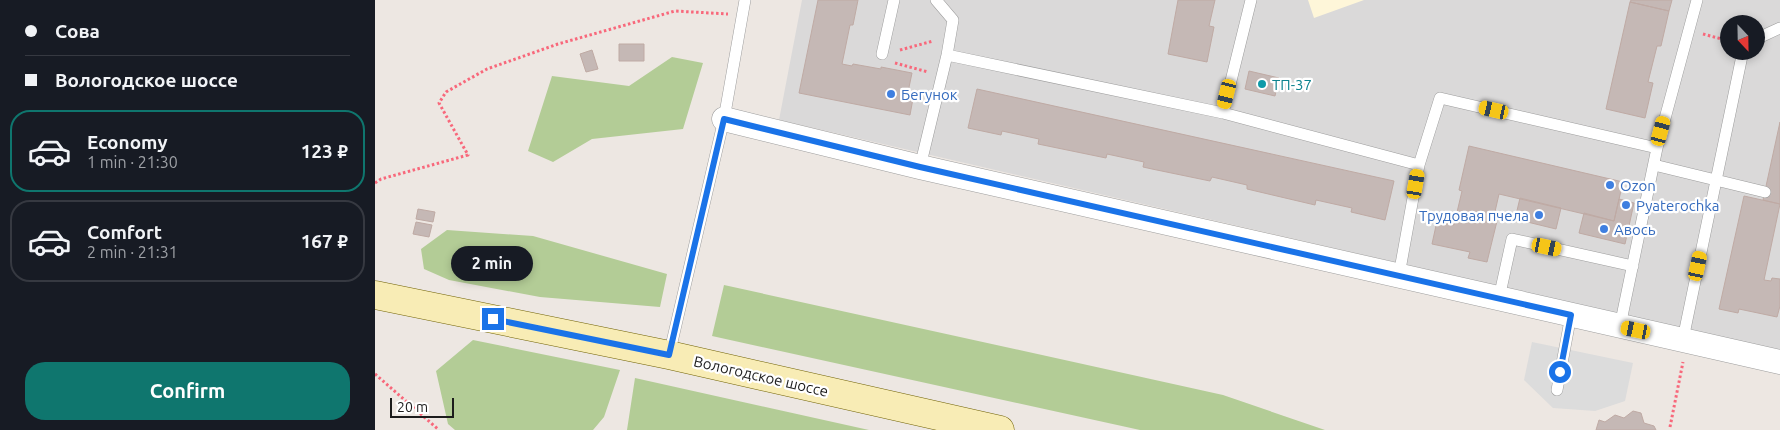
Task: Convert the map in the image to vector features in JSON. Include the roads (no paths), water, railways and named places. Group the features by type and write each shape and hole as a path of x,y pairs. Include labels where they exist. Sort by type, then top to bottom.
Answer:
{"main road":[{"name":"Вологодское шоссе","path":"375,295 669,355 1000,430"}],"street":[{"path":"724,119 920,167 1780,362"}],"lane":[{"path":"669,355 724,119 745,0"},
{"path":"883,54 894,0"},
{"path":"920,167 943,75 953,20 936,0"},
{"path":"1223,113 1251,0"},
{"path":"1621,326 1653,165 1697,0"},
{"path":"1765,35 1780,28"},
{"path":"947,55 1223,113 1419,165"},
{"path":"1683,339 1741,60"},
{"path":"1399,275 1419,165 1440,98 1657,148"},
{"path":"1653,165 1765,192"},
{"path":"1499,298 1513,239 1633,266"},
{"path":"1557,390 1571,315"}],"place":[{"name":"ТП-37","path":"1262,84"},
{"name":"Бегунок","path":"891,94"},
{"name":"Ozon","path":"1610,185"},
{"name":"Pyaterochka","path":"1626,205"},
{"name":"Трудовая пчела","path":"1539,215"},
{"name":"Авось","path":"1604,229"}]}
